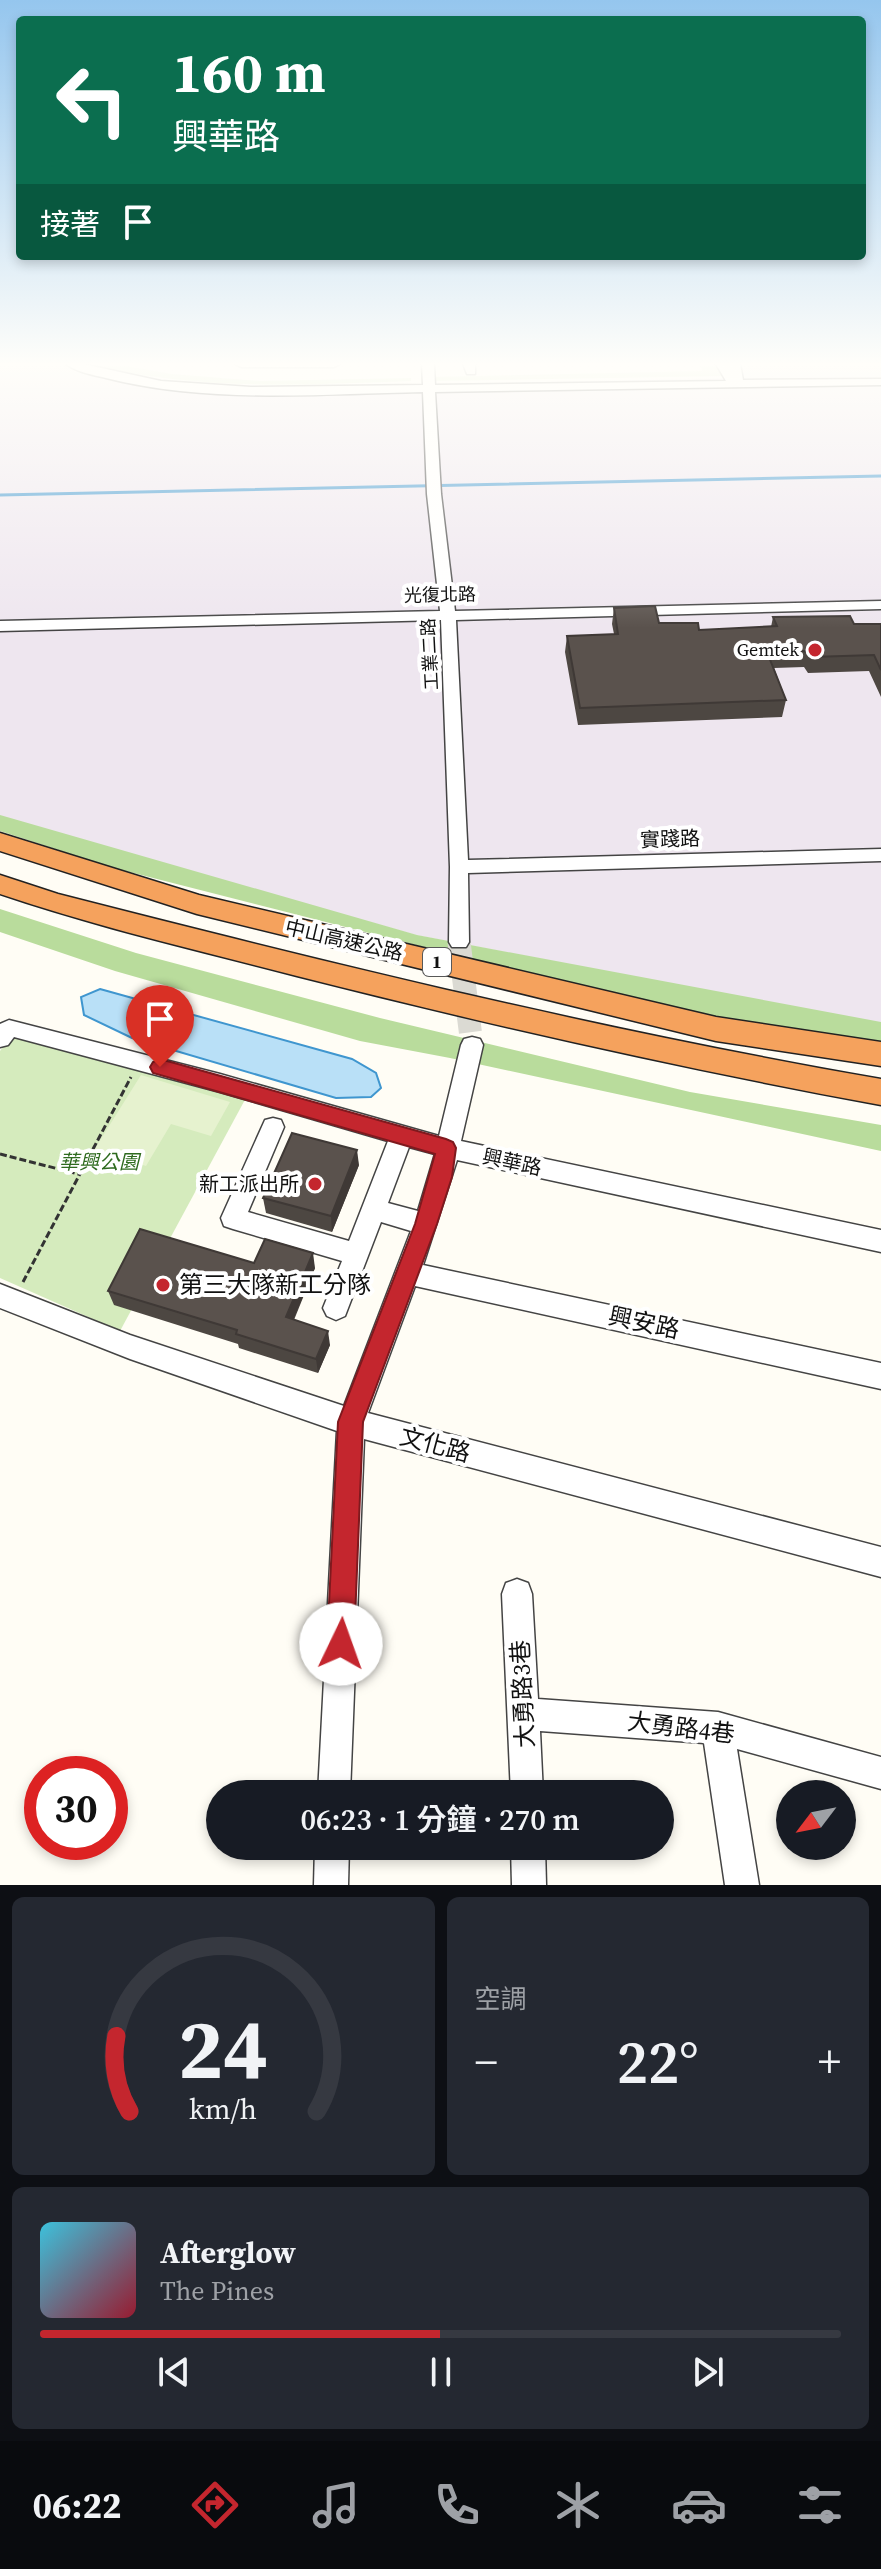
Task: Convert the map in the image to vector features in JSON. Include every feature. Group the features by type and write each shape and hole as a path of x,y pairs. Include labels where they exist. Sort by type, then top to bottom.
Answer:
{"highway":[{"name":"中山高速公路","path":"0,842 212,908 716,1029 881,1054"},
{"name":"中山高速公路","path":"0,884 53,902 397,993 642,1047 881,1092"}],"street":[{"name":"工業二路","path":"433,452 448,614 459,867 459,942"},
{"name":"光復北路","path":"0,626 881,605"},
{"name":"實踐路","path":"459,867 881,855"},
{"name":"興華路","path":"4,1033 446,1148 881,1241"},
{"path":"335,1780 351,1422 426,1224 441,1177 472,1045"},
{"path":"273,1127 233,1218 357,1254"},
{"path":"336,1308 402,1135"},
{"path":"374,1210 426,1224"},
{"name":"興安路","path":"406,1273 881,1376"},
{"name":"文化路","path":"9,1294 130,1347 351,1422 881,1562"},
{"name":"大勇路3巷","path":"517,1594 527,1780"},
{"name":"大勇路4巷","path":"525,1714 718,1728 881,1773"},
{"path":"718,1728 742,1885"},
{"path":"331,1885 332,1860"},
{"path":"528,1860 529,1885"}],"path":[{"path":"9,1294 79,1174 135,1069"},
{"path":"0,1154 79,1174"}],"shaded area":[{"path":"0,452 881,452 881,1024 416,935 0,818"}],"green space":[{"path":"0,815 417,935 881,1022 881,1045 715,1021 114,868 0,831"},
{"path":"0,909 136,953 380,1018 690,1092 881,1125 881,1151 360,1041 115,971 0,932"},
{"name":"華興公園","path":"10,1037 247,1096 120,1331 0,1278 0,1051"},
{"path":"141,1075 230,1102 211,1136 171,1124 146,1166 94,1150"}],"water":[{"path":"100,989 352,1059 376,1073 381,1088 371,1097 336,1098 132,1038 84,1015 81,997"}],"building":[{"path":"655,606 659,623 698,623 699,630 777,626 773,617 850,616 854,624 881,624 881,670 874,655 812,657 808,651 767,652 786,700 580,708 567,636 618,634 614,608"},
{"name":"新工派出所","path":"292,1133 357,1150 331,1216 263,1198"},
{"path":"140,1229 254,1263 265,1239 313,1253 286,1317 328,1331 316,1359 236,1334 237,1330 108,1291"}],"waterway":[{"path":"0,495 881,476"}],"tunnel":[{"path":"459,942 472,1045"}],"place":[{"name":"Gemtek","path":"815,650"},
{"name":"新工派出所","path":"315,1184"},
{"name":"第三大隊新工分隊","path":"163,1285"}],"route":[{"path":"160,1067 446,1148 441,1177 426,1224 351,1422 341,1644"}]}
